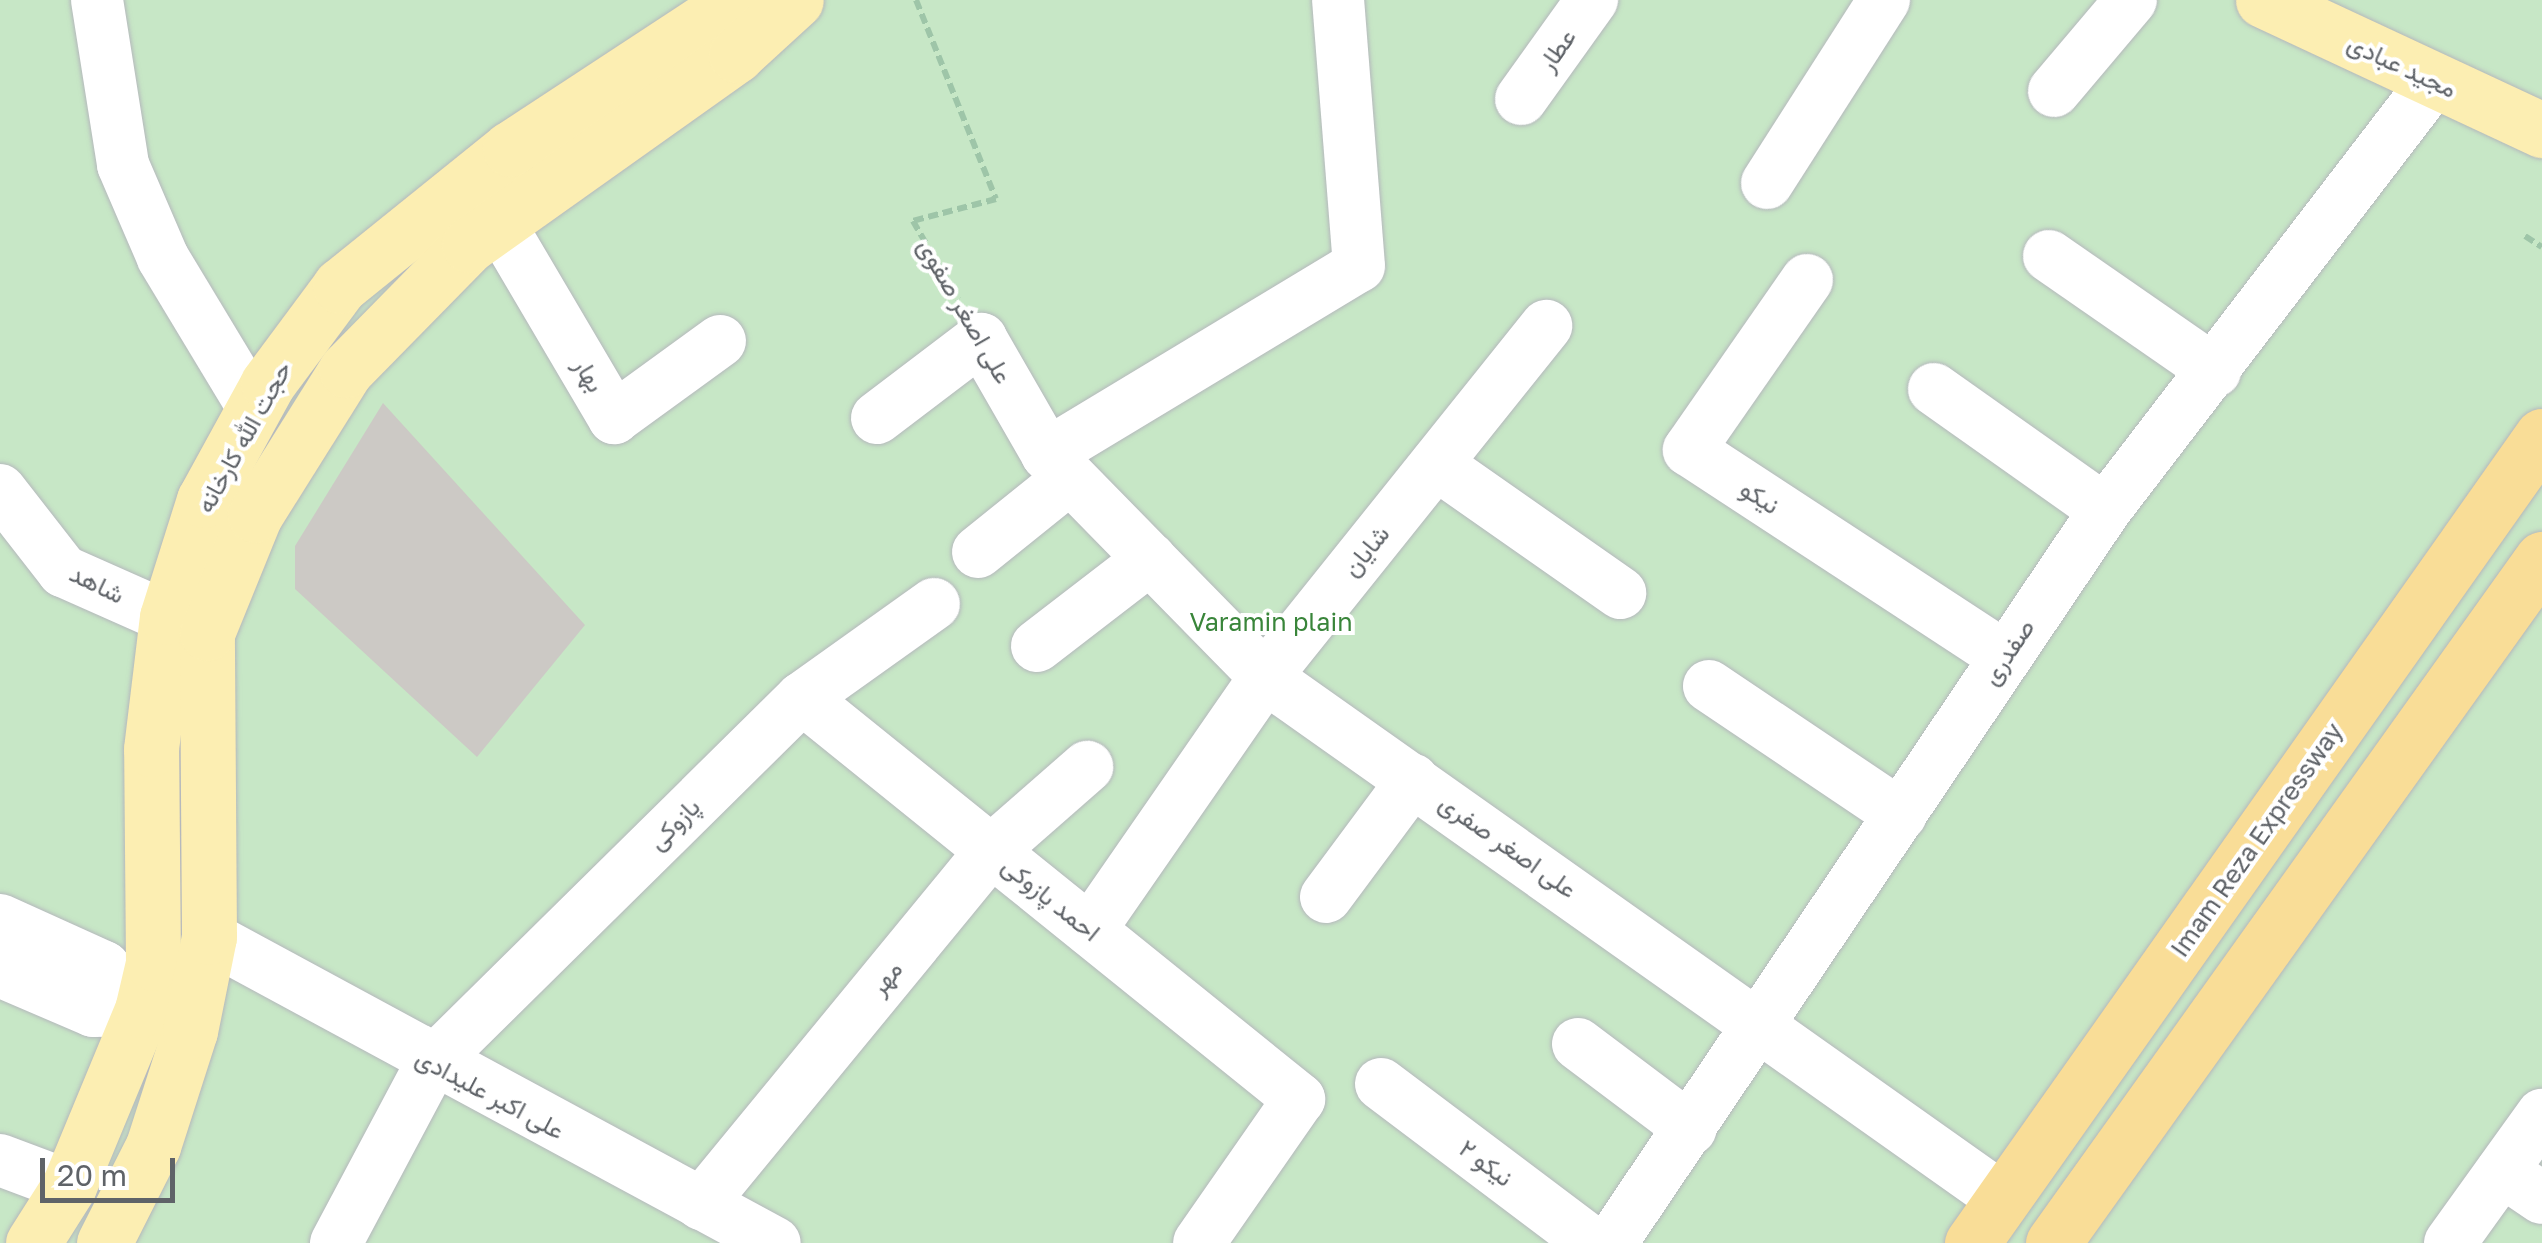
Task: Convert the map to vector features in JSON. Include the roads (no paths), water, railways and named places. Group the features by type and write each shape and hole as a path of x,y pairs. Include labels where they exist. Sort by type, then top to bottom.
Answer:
{"highway":[{"name":"Imam Reza Expressway","path":"1972,1243 2542,436"},
{"path":"2053,1243 2542,559"}],"main road":[{"name":"حجت الله کارخانه","path":"104,1243 153,1146 166,1021 153,963 151,749 168,617 204,500 254,408 340,286 510,149 736,0"},
{"name":"حجت الله کارخانه","path":"33,1243 166,1021 208,937 202,698 214,616 255,515 346,370 498,221 736,55 796,0"},
{"name":"مجید عبادی","path":"2263,0 2542,130"}],"street":[{"path":"96,0 123,165 162,258 254,408"},
{"path":"978,552 1058,466 1359,266 1338,0"},
{"name":"عطار","path":"1521,99 1592,0"},
{"path":"1767,183 1884,0"},
{"path":"2054,91 2131,0"},
{"name":"صفدری","path":"1611,1243 1763,1025 2105,510 2434,81"},
{"name":"بهار","path":"498,221 614,418 720,341"},
{"path":"2048,256 2215,370"},
{"name":"نیکو","path":"1807,280 1689,450 2005,657"},
{"name":"شایان","path":"1090,930 1266,677 1546,326"},
{"name":"علی اصغر صفوی","path":"877,418 981,340 1058,466"},
{"path":"1934,389 2105,510"},
{"path":"1436,464 1620,593"},
{"name":"علی اصغر صفری","path":"1058,466 1266,677 1763,1025 2003,1199"},
{"name":"شاهد","path":"0,490 63,571 168,617"},
{"path":"1036,646 1150,559"},
{"name":"پازوکی","path":"336,1243 431,1064 802,698 934,604"},
{"path":"1709,686 1901,815"},
{"name":"احمد پازوکی","path":"802,698 1300,1099 1199,1243"},
{"name":"مهر","path":"701,1204 991,851 1087,767"},
{"path":"1326,896 1412,780"},
{"path":"0,920 104,967 166,1021"},
{"name":"علی اکبر علیدادی","path":"208,937 431,1064 775,1243"},
{"path":"0,971 92,1011 166,1021"},
{"path":"1578,1044 1691,1129"},
{"name":"نیکو ۲","path":"1381,1084 1592,1243"},
{"path":"2450,1243 2522,1185 2542,1115"},
{"path":"0,1160 69,1186"}],"park label":[{"name":"Varamin plain","path":"1271,622"}]}
